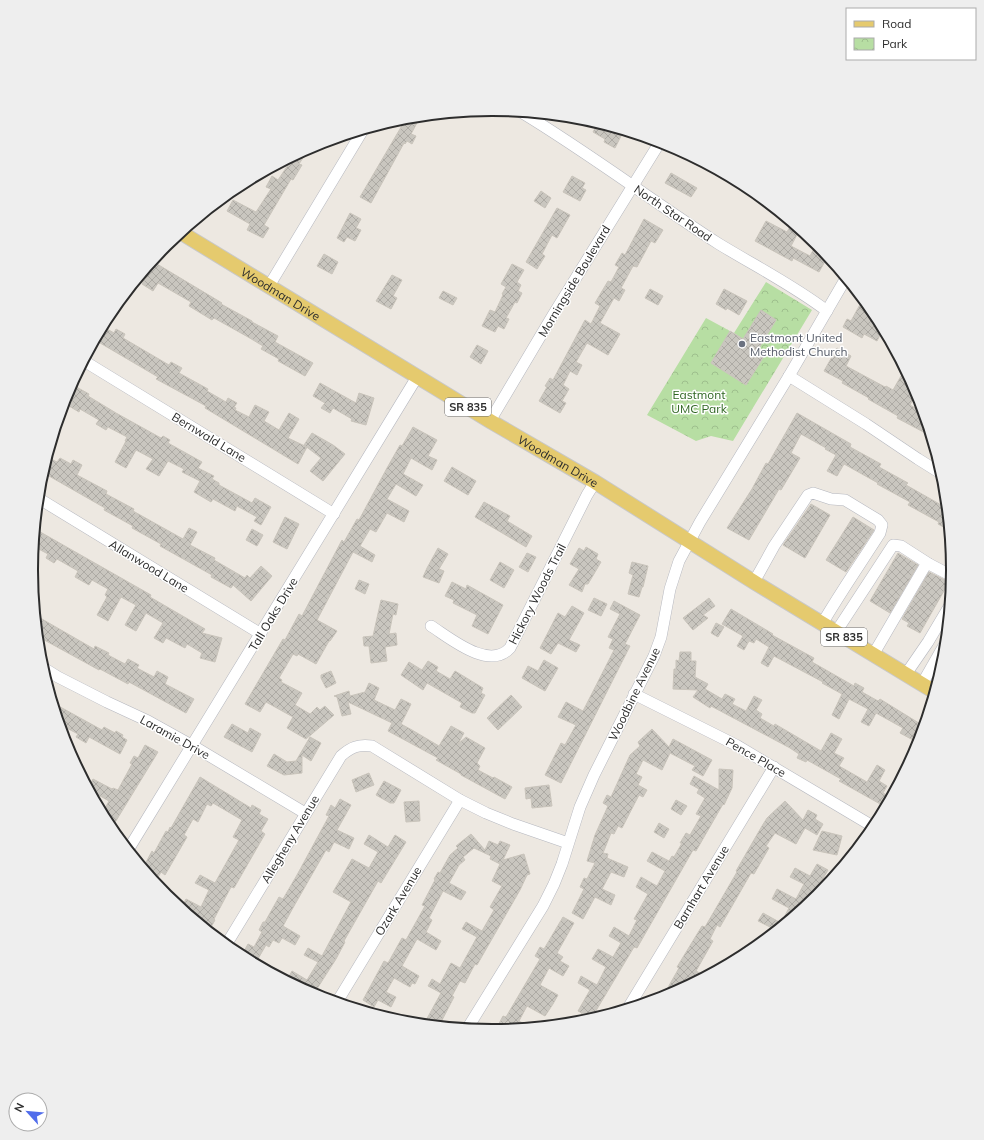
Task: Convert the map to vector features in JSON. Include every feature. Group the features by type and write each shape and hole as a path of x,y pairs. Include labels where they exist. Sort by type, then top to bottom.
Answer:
{"main road":[{"name":"Woodman Drive","path":"186,236 490,421 595,482 754,582 930,690"}],"street":[{"name":"North Star Road","path":"530,118 719,244 788,285 827,311"},
{"path":"269,286 360,136"},
{"name":"Morningside Boulevard","path":"490,421 553,315 657,147"},
{"name":"Woodbine Avenue","path":"471,1023 543,906 562,864 580,807 594,775 654,656 661,637 670,589 679,561 843,283"},
{"name":"Bernwald Lane","path":"88,363 334,514"},
{"path":"789,376 866,424 935,470"},
{"name":"Tall Oaks Drive","path":"131,845 418,377"},
{"name":"Hickory Woods Trail","path":"431,626 481,655 490,657 500,656 505,653 510,648 587,494 595,482"},
{"path":"754,582 774,546 808,495 813,493 831,499 845,500 878,520 882,525 880,533 837,598 822,624"},
{"name":"Allanwood Lane","path":"44,501 261,634"},
{"path":"836,632 893,545 901,546 946,573"},
{"path":"873,655 925,566 929,564"},
{"path":"906,674 943,616"},
{"path":"922,684 937,657"},
{"name":"Laramie Drive","path":"50,671 107,702 148,721 305,813"},
{"name":"Pence Place","path":"634,694 736,745 868,823"},
{"name":"Allegheny Avenue","path":"229,939 305,813 341,756 348,749 363,745 372,746 460,800"},
{"name":"Barnhart Avenue","path":"632,1002 774,767"},
{"path":"460,800 513,824 568,843"},
{"name":"Ozark Avenue","path":"340,998 460,800"}],"green space":[{"name":"Eastmont UMC Park","path":"766,282 812,310 733,441 711,436 696,441 647,415 706,318 730,331 711,363 746,385 766,353 759,348 776,320 761,311 743,339 734,333"}],"building":[{"path":"417,123 411,134 416,136 412,144 407,141 405,144 404,143 371,203 360,197 402,125"},
{"path":"595,128 622,135 615,148 604,142 605,139 593,132"},
{"path":"303,158 299,164 302,165 293,180 291,179 264,225 269,228 263,238 247,230 250,224 227,211 233,200 256,212 271,189 266,187 272,176 278,180 288,164"},
{"path":"671,173 697,188 691,197 665,183"},
{"path":"572,176 585,183 582,188 586,190 580,201 563,192"},
{"path":"541,191 551,198 545,208 534,201"},
{"path":"557,208 570,215 557,238 552,235 542,254 545,256 537,269 526,262"},
{"path":"350,213 361,219 356,228 361,230 355,241 347,237 344,242 337,238"},
{"path":"644,219 663,230 655,243 651,241 637,267 633,266 621,288 625,290 619,301 614,298 600,323 620,334 608,355 587,343 576,362 582,365 577,375 570,371 563,385 569,389 562,401 566,403 560,413 539,401 547,387 545,386 550,378 553,380 585,320 591,324 600,306 595,303 608,281 611,282 619,267 615,265 622,253 625,255"},
{"path":"766,221 787,232 789,228 797,235 791,246 810,256 813,250 825,262 819,272 793,258 792,261 755,241"},
{"path":"324,254 338,262 332,274 317,266"},
{"path":"157,264 222,303 221,304 278,336 275,342 313,363 305,376 278,361 279,359 261,349 263,346 214,318 212,320 189,306 191,302 158,283 153,291 142,284"},
{"path":"512,264 524,270 517,282 521,285 518,291 522,293 506,318 509,319 504,329 498,326 495,332 482,326 490,310 495,312 506,287 501,284"},
{"path":"392,275 402,280 393,296 397,298 391,309 376,301"},
{"path":"650,289 663,296 658,305 645,298"},
{"path":"724,289 747,301 739,315 716,304"},
{"path":"443,291 457,298 453,305 439,298"},
{"path":"860,305 880,335 877,341 864,334 862,338 843,327 847,319 851,321"},
{"name":"Eastmont United Methodist Church","path":"761,310 776,320 759,348 766,353 746,385 711,363 730,331 743,339"},
{"path":"108,329 114,333 116,329 125,334 123,338 169,365 171,362 182,368 179,373 208,389 207,391 226,402 228,398 237,403 234,407 236,408 235,410 249,417 255,405 269,412 264,421 279,430 289,413 299,419 288,438 307,447 298,464 205,408 206,406 156,379 158,377 99,343"},
{"path":"477,345 488,351 481,364 470,357"},
{"path":"837,348 851,356 846,366 885,387 886,386 893,390 901,376 902,377 913,400 910,405 916,408 925,433 897,418 898,416 842,383 843,381 824,371"},
{"path":"320,383 356,403 359,393 374,398 366,425 351,421 352,419 333,408 330,413 321,408 325,403 313,396"},
{"path":"77,387 116,413 161,438 163,436 170,440 168,443 202,462 198,468 214,476 212,479 219,483 219,485 252,503 255,498 271,507 261,525 254,521 257,517 237,506 235,511 213,499 211,502 194,492 200,481 182,472 184,469 168,461 159,476 146,469 153,459 136,450 126,468 115,462 127,437 108,427 106,430 96,424 99,420 80,409 79,412 69,406"},
{"path":"797,413 851,444 850,447 881,464 879,467 908,483 906,485 941,505 944,527 938,524 939,522 908,505 910,502 844,464 837,476 827,471 836,455 801,434 791,453 800,458 781,490 779,489 749,540 727,528 752,489 766,463 768,464"},
{"path":"413,427 437,440 428,456 437,460 432,470 411,458 403,474 423,485 416,496 396,484 387,499 409,511 404,522 387,513 376,532 370,529 360,546 375,555 372,562 353,552 317,620 337,631 329,641 316,664 298,654 297,656 293,654 279,678 282,680 281,682 302,693 295,705 310,714 317,707 320,710 325,706 334,715 306,739 287,728 293,717 266,702 260,712 245,704 283,639 285,640 299,614 302,616 342,540 344,542 357,519 359,520 400,445 402,446"},
{"path":"312,433 345,454 323,481 310,471 321,458 304,445"},
{"path":"60,458 71,464 73,460 82,465 77,475 107,491 106,494 134,509 133,511 183,539 189,528 197,532 190,545 215,558 214,560 245,578 247,575 250,578 261,566 272,576 251,601 233,585 231,588 211,577 212,575 160,546 161,544 132,528 133,526 104,510 105,508 48,476 52,459 57,462"},
{"path":"452,467 476,481 468,495 444,481"},
{"path":"484,502 510,516 507,521 532,536 526,547 475,517"},
{"path":"811,504 830,515 805,558 783,545"},
{"path":"285,517 299,524 287,549 273,542"},
{"path":"853,517 874,530 846,572 826,560"},
{"path":"252,529 263,535 257,546 246,540"},
{"path":"40,532 151,595 150,597 205,629 202,633 222,638 215,662 200,658 202,653 187,644 185,648 166,638 163,643 154,638 163,623 146,613 136,631 125,625 136,605 121,597 108,621 97,615 107,597 105,595 108,589 92,580 89,585 75,577 78,571 57,559 54,563 46,558 48,554 39,549"},
{"path":"586,547 598,554 596,559 601,562 588,584 585,584 582,592 569,585 579,569 570,564 579,548 584,551"},
{"path":"438,548 448,554 439,569 444,571 439,583 423,577"},
{"path":"527,553 536,557 528,572 519,567"},
{"path":"898,553 918,565 890,613 870,601"},
{"path":"500,562 514,570 504,588 490,580"},
{"path":"632,562 648,566 639,597 628,594 633,575 629,573"},
{"path":"929,572 946,580 945,588 920,633 907,626 909,623 902,619"},
{"path":"359,580 369,584 365,594 355,589"},
{"path":"452,582 466,589 467,585 503,605 488,634 472,626 477,615 453,603 454,600 445,596"},
{"path":"594,598 607,604 601,616 588,610"},
{"path":"709,598 715,606 703,615 708,618 693,630 683,618"},
{"path":"381,600 398,604 396,615 393,614 389,634 396,633 397,645 385,647 387,661 371,663 369,646 364,646 363,637 373,636"},
{"path":"614,601 640,615 625,644 630,646 561,783 545,775 561,743 565,745 576,725 558,717 566,702 583,711 614,650 609,648 613,639 608,637 620,614 610,609"},
{"path":"572,606 584,613 569,640 580,645 576,652 558,643 551,654 540,648 558,613 565,617"},
{"path":"731,609 773,634 772,635 814,658 812,662 854,686 855,683 864,688 862,692 878,701 880,699 919,723 913,740 900,733 903,728 876,713 869,726 861,722 868,709 849,699 839,719 832,715 842,694 822,683 823,682 774,656 768,667 761,663 769,647 756,639 754,643 749,641 744,650 737,646 743,636 722,624"},
{"path":"41,618 94,649 95,646 109,653 108,655 125,664 128,659 139,665 137,668 154,677 157,671 168,677 165,684 194,699 186,713 129,682 128,684 100,669 99,670 44,640"},
{"path":"716,623 724,627 718,637 711,633"},
{"path":"680,652 691,652 691,661 696,661 695,677 708,684 705,689 722,699 725,694 735,699 732,704 746,711 754,696 762,700 756,710 762,714 760,718 774,726 775,724 821,751 831,733 842,739 834,753 844,758 839,766 867,782 877,765 885,770 879,781 887,786 883,793 886,795 880,804 839,781 841,779 807,760 806,762 797,758 799,754 790,748 711,706 710,708 693,697 698,690 673,689 674,669 676,669 676,660 679,661"},
{"path":"544,660 558,668 545,691 522,678 528,666 538,671"},
{"path":"428,661 438,667 436,671 450,679 455,671 483,688 481,693 485,695 475,713 460,707 462,703 427,683 423,690 401,675 409,662 422,670"},
{"path":"331,671 336,683 326,688 321,675"},
{"path":"369,683 379,688 374,700 395,710 401,699 411,704 401,724 439,746 451,726 464,733 458,744 466,737 485,748 477,763 480,766 478,770 512,787 505,799 436,760 438,758 388,731 392,723 348,702 351,714 342,716 337,697 334,696 349,691 350,696 365,692"},
{"path":"511,695 522,707 498,730 487,718"},
{"path":"59,706 102,730 104,727 115,733 116,731 123,735 122,737 127,740 120,754 89,737 86,743 76,737 78,734 67,728"},
{"path":"232,724 248,733 250,728 261,734 252,752 224,737"},
{"path":"652,729 669,747 673,739 712,760 703,776 692,770 695,766 670,753 662,770 643,760 636,774 642,777 638,785 647,790 643,797 639,795 622,828 618,826 614,834 611,833 603,853 608,854 607,858 628,867 624,877 611,872 602,889 615,895 611,905 595,897 583,919 572,913 584,889 580,887 584,878 587,879 595,863 587,861 595,835 608,806 603,803 607,795 611,797 630,755 640,746 638,742"},
{"path":"310,737 321,743 311,761 302,755 302,773 284,775 267,766 274,754 287,762 296,761"},
{"path":"145,745 158,752 115,822 106,807 109,801 98,795 91,782 93,779 112,789 118,790 132,764 130,763 134,756 138,758"},
{"path":"719,769 733,770 732,788 724,805 723,804 696,851 693,850 637,948 634,947 595,1012 581,1015 582,1013 578,1011 590,990 578,983 581,976 597,985 606,967 592,959 598,949 613,957 621,943 609,936 614,927 629,936 637,920 634,919 648,894 636,887 641,877 657,886 665,871 647,861 652,852 669,861 672,856 674,857 686,833 690,835 701,816 696,814 705,798 697,793 699,789 690,784 694,776 719,790"},
{"path":"369,773 374,785 356,792 352,780"},
{"path":"200,777 251,808 252,805 261,810 259,814 268,819 261,831 265,834 234,888 231,887 212,926 184,903 186,899 201,907 209,890 195,883 200,875 215,883 239,840 233,837 242,820 213,803 211,806 207,804 198,822 193,819 184,835 187,837 165,875 161,872 158,877 146,863 152,851 154,853 166,831 168,832 170,827 171,828"},
{"path":"384,781 401,790 394,803 390,803 376,795"},
{"path":"549,785 552,806 532,808 531,798 526,799 525,788"},
{"path":"340,799 351,805 337,830 354,838 349,849 334,842 329,852 326,850 294,906 283,926 300,936 295,945 282,938 279,943 273,940 269,947 266,945 258,959 245,950 248,944 254,947 262,932 259,930 263,922 265,922 279,897 283,899 297,875 329,816 326,815 331,805 335,808"},
{"path":"676,800 687,806 681,815 671,809"},
{"path":"419,801 420,821 406,822 404,802"},
{"path":"785,801 803,820 808,810 817,815 815,819 823,824 817,835 805,828 796,844 775,833 766,846 769,848 754,874 751,873 720,927 717,925 710,939 713,941 696,971 700,973 667,988 679,968 677,967 702,926 705,927 767,818"},
{"path":"659,823 669,829 664,838 654,832"},
{"path":"822,831 842,836 837,855 813,850"},
{"path":"471,834 485,850 489,841 498,845 500,841 510,845 503,860 524,854 530,874 527,875 477,965 475,964 465,983 460,981 452,996 454,997 442,1021 427,1019 441,993 428,986 432,979 440,984 451,963 460,968 477,937 462,929 466,922 482,931 494,910 490,907 502,886 492,881 500,864 490,859 491,856 474,848 463,857 465,860 459,865 449,883 466,892 461,900 443,891 429,918 432,920 426,932 441,941 436,950 417,939 402,966 419,976 415,984 412,983 410,987 394,978 386,992 396,997 391,1007 378,1000 374,1007 363,1000 384,961 388,963 402,938 406,940 425,906 422,905 435,880 434,879 438,872 440,873 450,855 458,848 456,846"},
{"path":"369,835 388,847 395,835 406,842 381,883 378,881 344,941 345,942 336,959 317,989 289,976 292,971 307,980 318,962 304,955 308,948 322,956 351,902 333,892 352,859 369,868 378,852 364,844"},
{"path":"817,864 828,870 820,883 813,891 785,916 789,908 772,899 777,889 796,899 804,884 790,877 795,868 810,876"},
{"path":"763,913 778,921 771,928 758,921"},
{"path":"563,917 574,923 557,953 563,957 560,961 569,966 563,976 549,968 540,985 558,995 545,1016 527,1006 519,1021 523,1023 499,1024 503,1016 506,1017 540,959 535,956 540,947 544,949"}],"place":[{"name":"Eastmont United Methodist Church","path":"742,344"}]}
